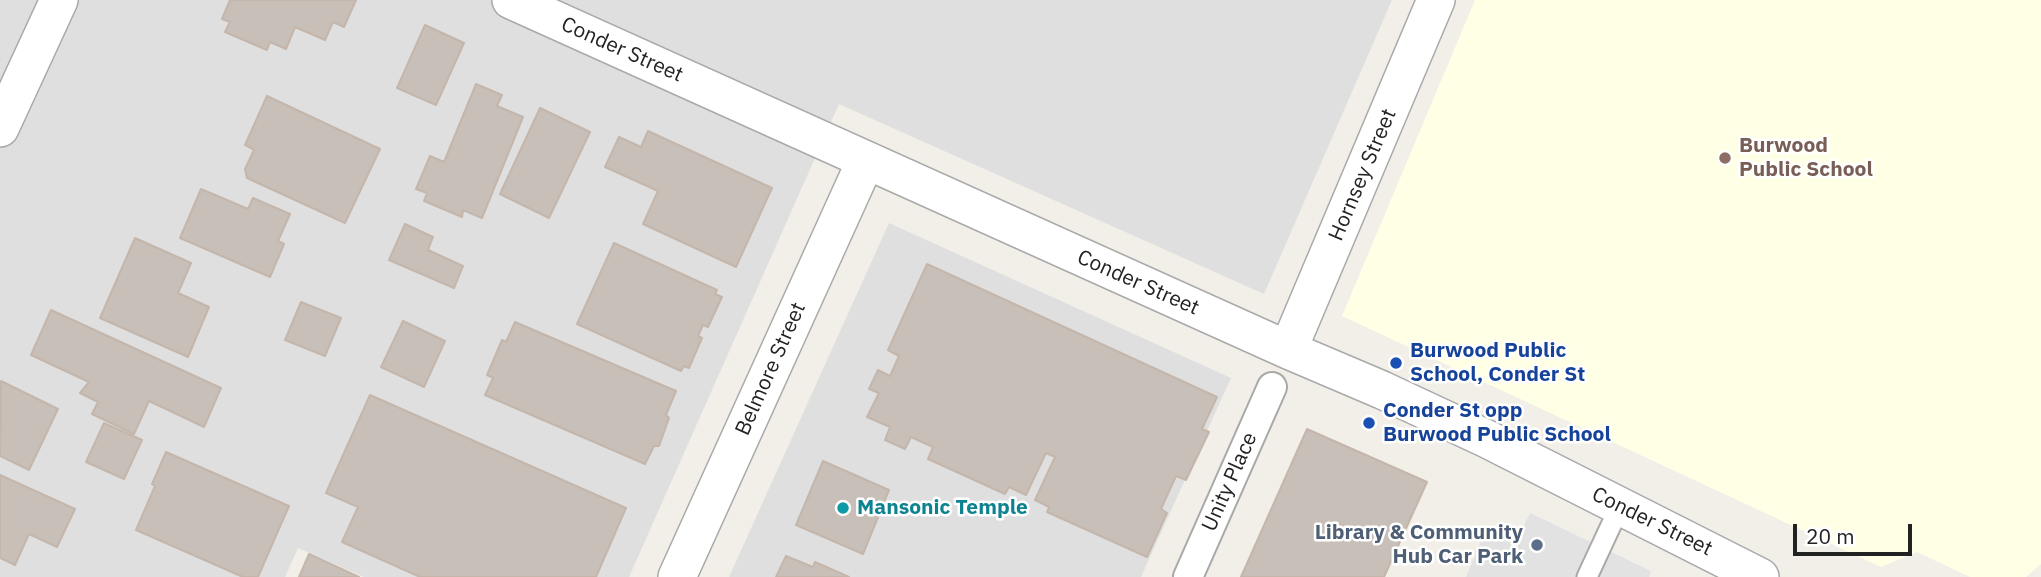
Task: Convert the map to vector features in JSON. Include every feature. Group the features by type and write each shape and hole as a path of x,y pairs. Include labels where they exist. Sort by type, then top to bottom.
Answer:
{"street":[{"path":"0,128 59,0"},
{"name":"Conder Street","path":"511,0 1382,390 1487,439 1760,577"},
{"name":"Hornsey Street","path":"1288,350 1436,0"},
{"name":"Belmore Street","path":"677,577 866,160"},
{"name":"Unity Place","path":"1188,577 1272,387"}],"lane":[{"path":"1587,577 1620,506"}],"shaded area":[{"path":"0,0 1392,0 1264,294 839,104 629,577 364,577 298,548 285,577 0,577"},
{"name":"Burwood Public School","path":"1475,0 2041,0 2041,564 2026,577 1970,577 1917,552 1881,567 1342,316"},
{"path":"889,223 1231,378 1141,577 729,577"},
{"name":"Library & Community Hub Car Park","path":"1530,513 1651,571 1649,577 1466,577 1486,529 1516,542"}],"building":[{"path":"230,0 356,0 344,27 333,22 325,40 295,27 286,49 270,42 267,50 225,32 230,22 222,19"},
{"path":"425,25 464,43 436,105 397,88"},
{"path":"476,84 502,95 497,106 523,117 482,218 463,210 462,217 424,201 427,193 416,189 430,156 444,162"},
{"path":"267,96 380,149 345,223 247,178 245,169 254,150 245,145"},
{"path":"540,108 590,132 549,218 500,194"},
{"path":"648,131 772,188 736,267 643,224 658,191 605,167 619,137 641,147"},
{"path":"201,189 248,209 253,198 290,214 278,241 284,244 270,277 180,238"},
{"path":"405,224 433,237 428,250 463,266 454,288 389,260"},
{"path":"135,238 191,263 178,293 209,307 188,357 100,318"},
{"path":"614,243 717,290 715,294 722,297 708,327 703,325 698,336 702,338 689,368 684,366 681,371 577,324"},
{"path":"927,264 1217,397 1202,429 1209,432 1186,480 1176,476 1161,509 1167,513 1147,557 1047,512 1049,507 1035,500 1055,457 1046,453 1026,495 1009,487 1005,494 928,459 933,447 911,437 905,449 885,440 890,427 867,417 879,393 869,389 878,370 890,376 899,356 888,350"},
{"path":"301,302 341,318 325,356 285,340"},
{"path":"51,310 221,388 204,427 149,401 134,434 92,414 98,402 80,393 89,382 31,355"},
{"path":"403,321 445,341 424,387 381,367"},
{"path":"515,322 676,391 666,415 669,418 659,446 654,446 645,464 485,395 493,378 487,375 502,340 506,342"},
{"path":"1,381 58,409 29,470 0,456"},
{"path":"370,395 626,508 596,577 420,577 342,542 358,507 326,493"},
{"path":"104,423 142,440 124,479 86,462"},
{"path":"1307,429 1427,482 1384,577 1241,577"},
{"path":"166,452 289,506 258,577 243,577 136,530"},
{"name":"Mansonic Temple","path":"823,461 889,490 863,554 796,525"},
{"path":"0,475 75,509 57,547 29,534 15,565 0,558"},
{"path":"309,554 359,577 299,577"},
{"path":"786,556 813,567 815,562 849,577 776,577"}],"place":[{"name":"Burwood Public School","path":"1725,158"},
{"name":"Burwood Public School, Conder St","path":"1396,363"},
{"name":"Conder St opp Burwood Public School","path":"1369,423"},
{"name":"Mansonic Temple","path":"843,508"},
{"name":"Library & Community Hub Car Park","path":"1537,545"}]}
